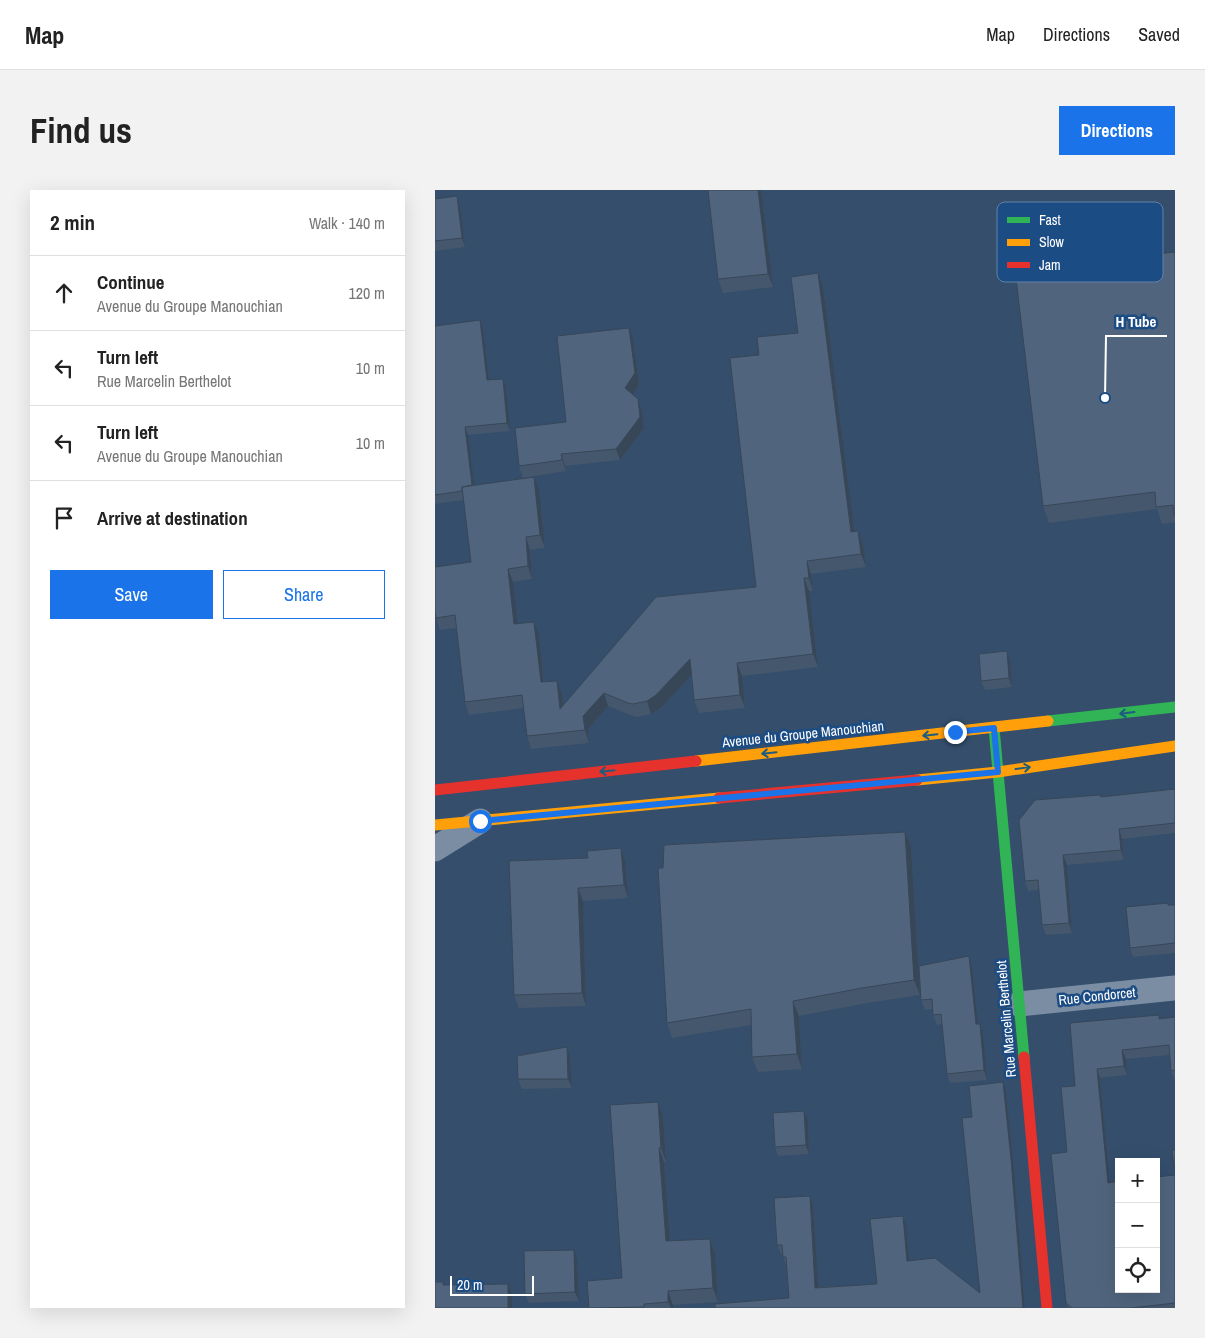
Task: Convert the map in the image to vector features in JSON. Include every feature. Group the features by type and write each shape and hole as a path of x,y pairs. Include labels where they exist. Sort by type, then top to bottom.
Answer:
{"street":[{"name":"Avenue du Groupe Manouchian","path":"435,790 1175,707"},
{"name":"Rue Marcelin Berthelot","path":"994,728 1047,1308"},
{"path":"435,825 998,772 1175,746"},
{"path":"435,849 480,821"},
{"name":"Rue Condorcet","path":"1019,1004 1175,988"}],"building":[{"path":"708,190 758,190 768,274 718,279"},
{"path":"457,196 462,238 435,241 435,199"},
{"path":"1175,252 1175,515 1173,505 1156,507 1155,492 1043,506 1016,282 1163,282 1163,253"},
{"path":"818,273 851,532 858,531 861,554 807,561 809,578 804,578 813,654 737,663 740,695 694,700 690,659 656,695 647,701 633,704 604,693 583,716 585,730 527,736 522,695 465,702 455,615 436,618 435,612 435,567 471,562 462,487 534,477 540,535 526,537 528,566 508,569 514,624 534,622 541,682 557,681 560,709 656,597 756,587 730,358 759,355 757,337 798,333 791,277"},
{"path":"480,320 487,380 503,379 507,423 465,427 472,485 462,487 462,491 435,495 435,326"},
{"path":"629,328 635,373 625,388 638,399 640,417 616,449 561,454 562,460 519,466 515,428 566,422 557,336"},
{"path":"1007,651 1009,678 981,681 979,654"},
{"path":"1175,789 1175,823 1119,829 1121,850 1063,855 1069,923 1042,925 1038,880 1025,881 1019,820 1035,800 1100,795 1101,797"},
{"path":"905,832 914,980 793,1001 797,1054 752,1057 751,1009 667,1023 658,868 663,868 664,845"},
{"path":"621,848 624,885 578,888 582,993 514,995 509,861 588,858 587,851"},
{"path":"1168,903 1168,905 1175,905 1175,943 1130,948 1126,907"},
{"path":"969,956 976,1024 980,1024 984,1070 947,1074 941,1014 933,1015 932,999 921,1000 919,966"},
{"path":"1159,1015 1159,1019 1175,1017 1175,1070 1171,1071 1169,1045 1122,1050 1124,1066 1097,1069 1108,1183 1115,1182 1115,1293 1160,1293 1160,1177 1175,1175 1175,1303 1131,1308 1072,1308 1066,1303 1051,1154 1067,1152 1061,1087 1075,1086 1070,1023"},
{"path":"567,1047 568,1079 518,1079 517,1056"},
{"path":"1003,1082 1023,1308 715,1308 715,1304 789,1298 786,1257 783,1257 782,1245 777,1245 774,1198 810,1196 815,1288 877,1284 870,1219 903,1216 907,1261 935,1258 980,1293 962,1118 972,1117 969,1086"},
{"path":"658,1102 661,1148 659,1148 666,1241 710,1239 713,1288 668,1291 668,1302 644,1304 644,1307 589,1308 587,1281 622,1278 610,1105"},
{"path":"804,1111 806,1145 775,1147 773,1113"},
{"path":"1172,1150 1175,1150 1175,1173"},
{"path":"574,1250 575,1292 525,1294 524,1251"},
{"path":"435,1282 443,1282 443,1285 508,1284 508,1308 435,1308"}],"traffic: fast":[{"path":"1048,721 1175,707"},
{"path":"994,728 1024,1057"}],"traffic: slow":[{"path":"696,761 1048,721"},
{"path":"917,780 998,772 1175,746"},
{"path":"435,825 719,798"}],"traffic: jam":[{"path":"435,790 696,761"},
{"path":"719,798 917,780"},
{"path":"1024,1057 1047,1308"}],"place":[{"name":"H Tube","path":"1105,398"}],"route":[{"path":"480,821 998,772 994,728 955,732"}]}
